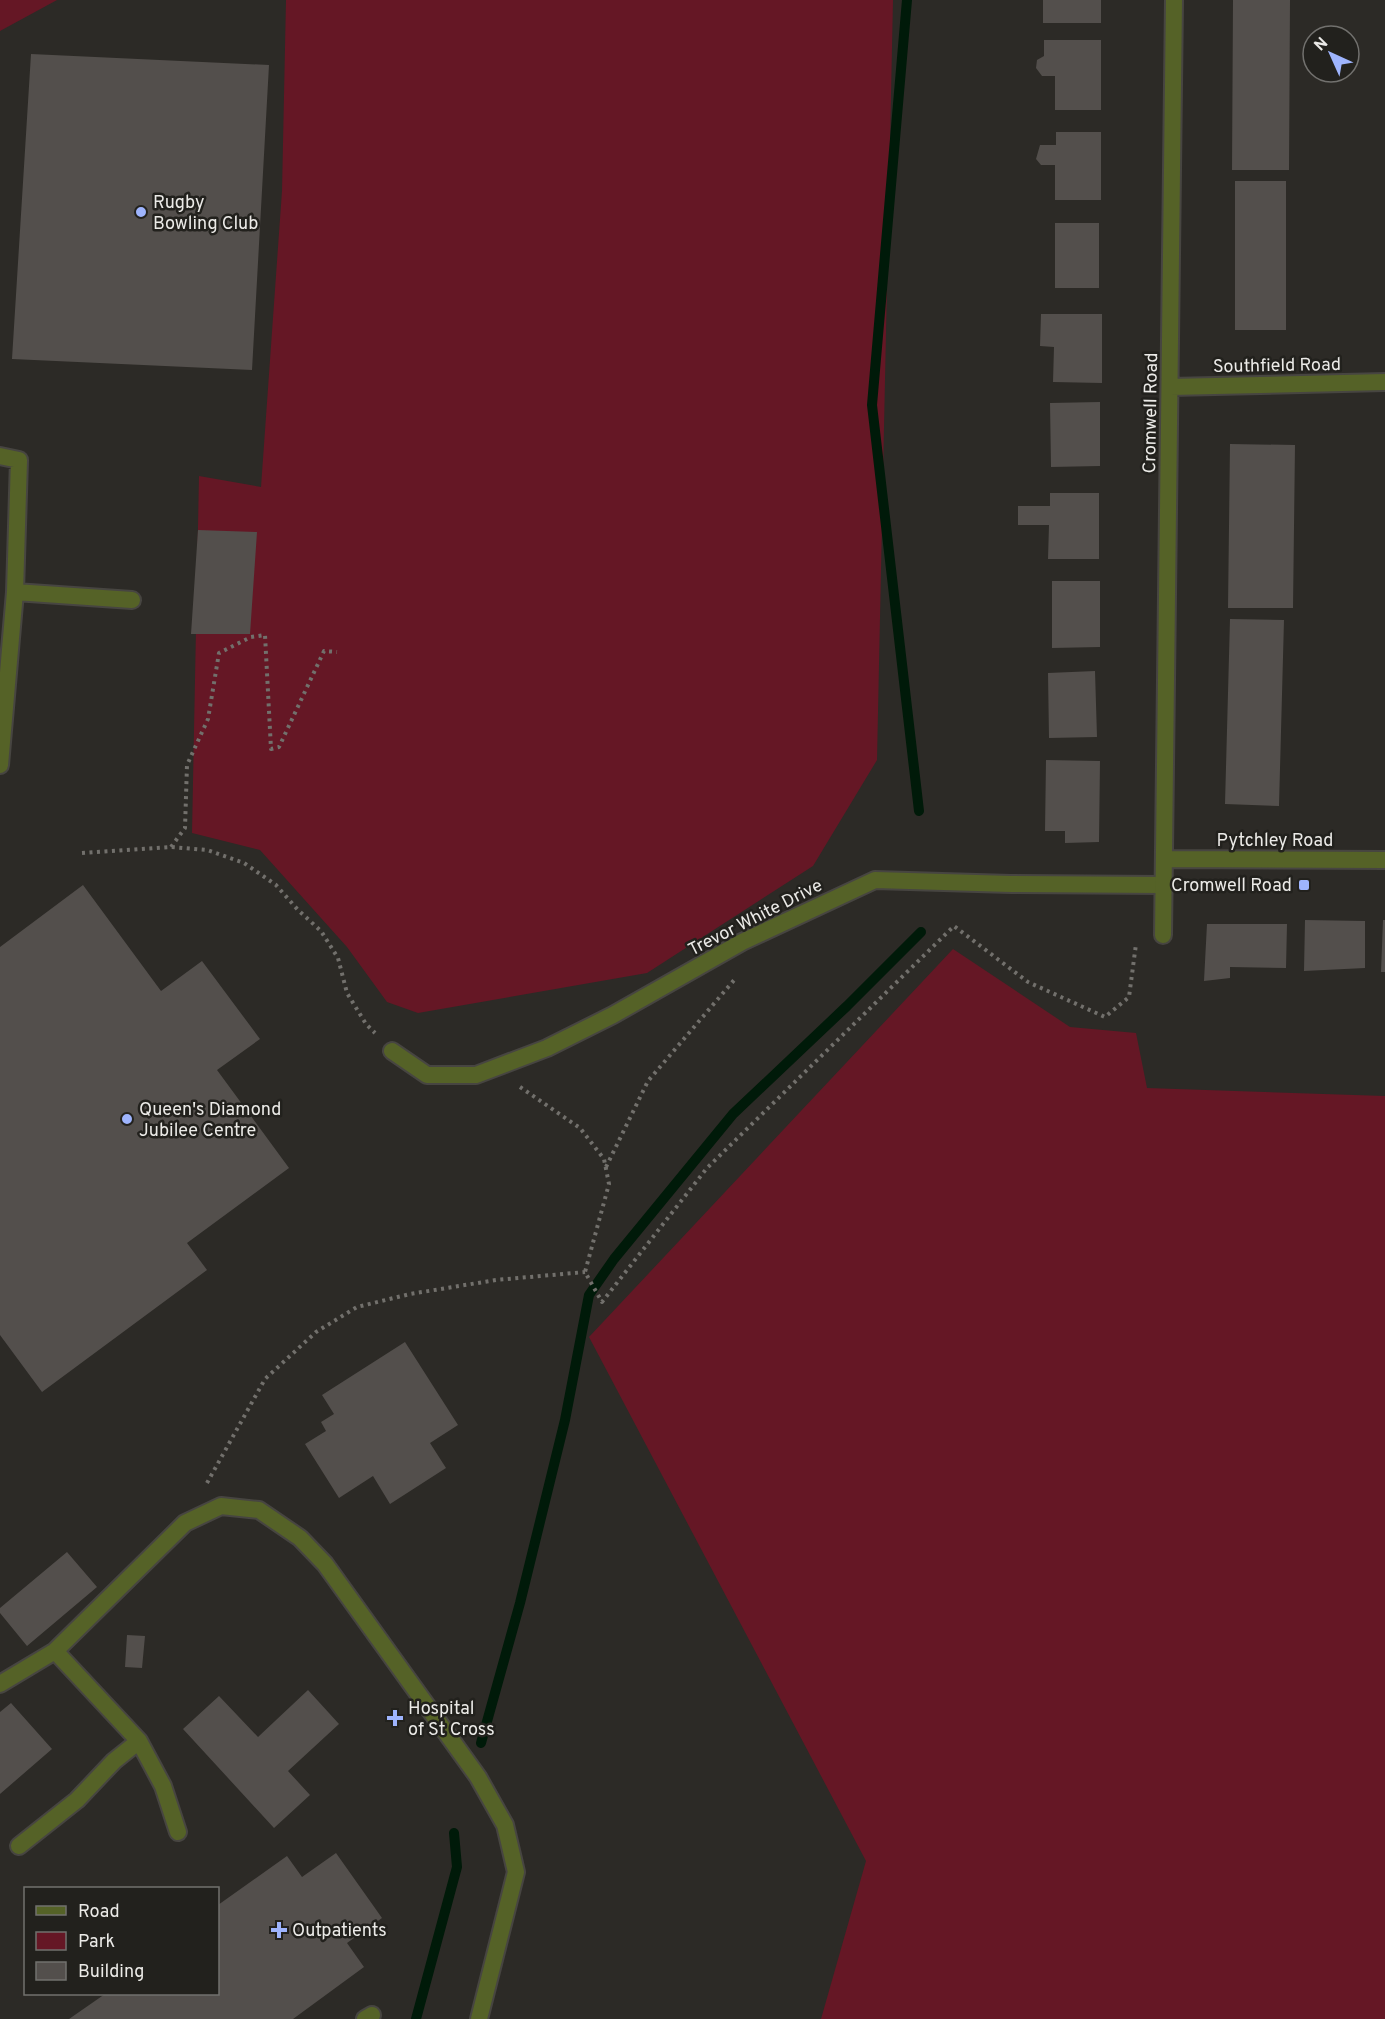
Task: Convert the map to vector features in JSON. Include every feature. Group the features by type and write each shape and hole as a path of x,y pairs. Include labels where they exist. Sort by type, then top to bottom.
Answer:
{"street":[{"name":"Cromwell Road","path":"1163,935 1174,0"},
{"name":"Southfield Road","path":"1170,387 1385,382"},
{"path":"0,456 19,460 15,592 0,765"},
{"path":"15,592 132,600"},
{"name":"Pytchley Road","path":"1165,859 1385,860"},
{"name":"Trevor White Drive","path":"393,1051 427,1075 476,1075 547,1048 613,1015 742,942 875,880 1163,885"},
{"path":"0,1684 55,1651 185,1523 221,1506 259,1510 300,1538 325,1564 478,1777 505,1825 516,1872 479,2019"},
{"path":"55,1651 139,1741 163,1786 178,1832"},
{"path":"19,1846 77,1800 114,1761 139,1741"}],"path":[{"path":"171,847 185,828 187,765 208,719 219,653 251,638 265,635 271,748 279,747 324,651 337,652"},
{"path":"82,853 171,847 207,850 244,863 276,885 321,931 338,958 347,993 366,1024 393,1051"},
{"path":"518,1085 580,1128 604,1159 609,1184 585,1272 602,1302 707,1168 954,926 1028,982 1105,1017 1129,997 1138,936 1163,935"},
{"path":"606,1168 648,1081 740,974"},
{"path":"185,1523 265,1379 316,1332 357,1307 410,1293 496,1280 585,1272"}],"green space":[{"path":"0,0 57,0 0,31"},
{"path":"286,0 893,0 877,760 813,866 647,973 418,1013 387,1002 347,947 260,850 192,833 199,476 261,487 282,191"},
{"path":"953,949 1070,1027 1136,1033 1147,1088 1385,1096 1385,2019 821,2019 866,1861 589,1337"}],"building":[{"path":"1043,0 1101,0 1101,23 1043,23"},
{"path":"1233,0 1290,0 1289,170 1232,170"},
{"path":"1044,40 1101,40 1101,110 1055,110 1055,76 1042,76 1036,68 1037,60 1044,56"},
{"name":"Rugby Bowling Club","path":"31,54 269,65 252,370 12,359"},
{"path":"1056,132 1101,132 1101,200 1055,200 1055,165 1041,165 1036,159 1040,145 1056,145"},
{"path":"1235,181 1286,181 1286,330 1235,330"},
{"path":"1055,223 1099,223 1099,288 1055,288"},
{"path":"1041,314 1102,314 1102,383 1053,382 1054,347 1040,346"},
{"path":"1100,402 1100,466 1051,467 1050,403"},
{"path":"1230,444 1295,445 1293,608 1228,608"},
{"path":"1050,493 1099,493 1099,559 1048,559 1049,525 1018,525 1018,506 1050,506"},
{"path":"198,530 257,532 250,634 191,634"},
{"path":"1052,581 1100,581 1100,647 1052,648"},
{"path":"1230,619 1284,620 1279,806 1225,804"},
{"path":"1095,671 1097,737 1049,738 1048,673"},
{"path":"1046,760 1100,761 1099,842 1065,843 1065,831 1045,831"},
{"name":"Queen's Diamond Jubilee Centre","path":"83,885 161,991 202,961 260,1039 217,1070 289,1168 187,1243 207,1270 42,1392 0,1335 0,947"},
{"path":"1305,920 1365,921 1365,968 1304,971"},
{"path":"1383,920 1385,920 1385,972 1381,972"},
{"path":"1207,924 1287,924 1286,968 1230,967 1230,978 1204,981"},
{"path":"405,1342 458,1425 430,1443 446,1468 390,1504 373,1476 339,1498 305,1444 326,1431 321,1422 334,1414 322,1395"},
{"path":"67,1552 97,1587 27,1646 0,1613 0,1608"},
{"path":"127,1635 145,1636 142,1668 125,1667"},
{"path":"308,1690 339,1724 288,1771 310,1795 274,1828 183,1729 219,1696 258,1737"},
{"path":"11,1703 52,1749 0,1794 0,1712"},
{"path":"336,1853 382,1918 347,1943 364,1967 293,2019 69,2019 104,1995 219,1995 219,1904 287,1856 302,1877"}],"waterway":[{"path":"907,0 872,405 919,811"},
{"path":"481,1743 520,1603 565,1420 589,1295 614,1259 733,1114 921,932"},
{"path":"416,2019 457,1867 454,1833"}],"place":[{"name":"Rugby Bowling Club","path":"141,212"},
{"name":"Cromwell Road","path":"1304,885"},
{"name":"Queen's Diamond Jubilee Centre","path":"127,1119"},
{"name":"Hospital of St Cross","path":"395,1718"},
{"name":"Outpatients","path":"279,1930"}]}
